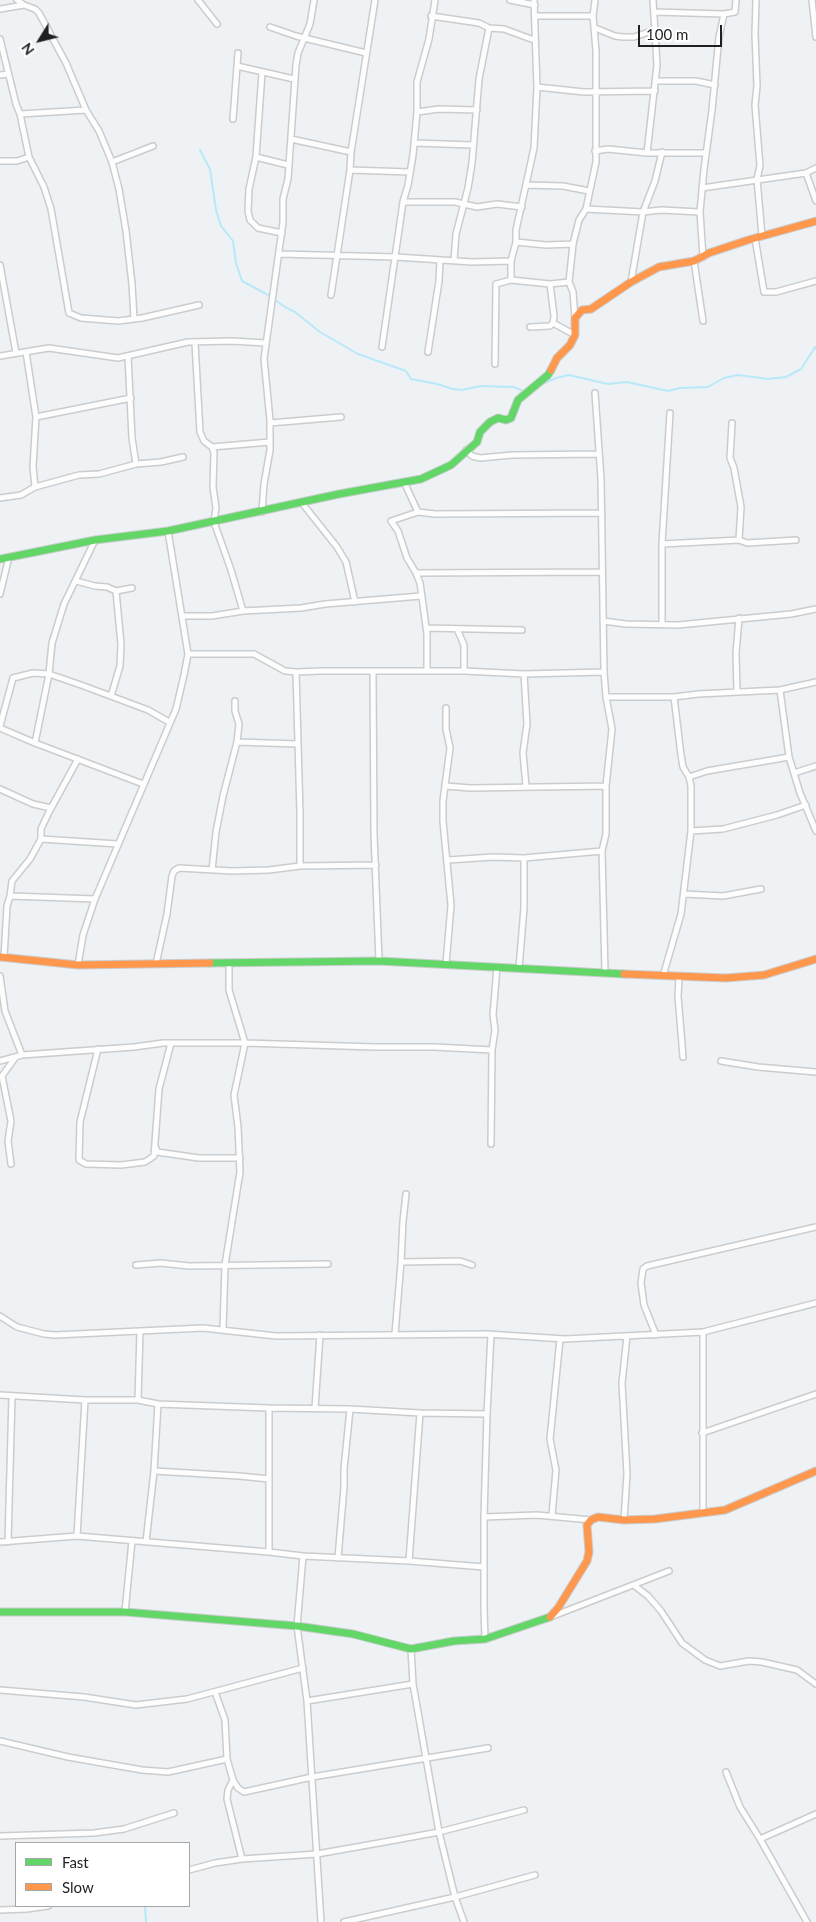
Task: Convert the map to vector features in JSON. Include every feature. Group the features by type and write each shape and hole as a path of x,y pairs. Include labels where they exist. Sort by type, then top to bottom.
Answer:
{"street":[{"path":"18,0 24,6"},
{"path":"198,0 217,24"},
{"path":"262,512 270,442 270,423 263,366 265,342 280,254 284,199 288,179 294,79 298,54 310,24 314,0"},
{"path":"331,295 375,0"},
{"path":"382,348 403,202 414,143 417,82 428,39 435,0"},
{"path":"510,0 524,4 535,3 534,40 537,87 534,148 516,230 511,280"},
{"path":"0,559 95,540 168,531 339,494 421,480 451,465 477,442 480,432 490,422 498,418 506,420 510,418 518,400 548,375 557,358 570,346 574,335 573,292 569,282 573,244 579,220 586,208 594,176 596,92 595,28 593,16 595,0"},
{"path":"647,152 657,65 653,0"},
{"path":"654,12 724,14 735,12 736,0"},
{"path":"756,0 757,86 755,105 760,166 757,180 758,237 764,292 776,292 816,281"},
{"path":"812,0 816,37"},
{"path":"0,9 24,6 31,7 39,13 66,63 86,110 112,162 120,189 126,231 134,319"},
{"path":"703,257 700,212 702,188 724,14"},
{"path":"431,16 479,23 489,28 504,29 534,40"},
{"path":"536,16 593,16"},
{"path":"270,27 366,53"},
{"path":"454,260 456,234 468,188 480,79 489,28"},
{"path":"595,28 623,37 640,36 655,30"},
{"path":"0,39 20,114 29,157 44,187 51,209 70,313 81,318 97,320 134,319 199,304"},
{"path":"233,119 238,53"},
{"path":"237,66 294,79"},
{"path":"262,73 256,157 248,199 250,220 258,228 282,232"},
{"path":"0,75 8,74"},
{"path":"656,81 696,81 714,85"},
{"path":"537,87 596,92 655,90"},
{"path":"417,112 439,109 477,110"},
{"path":"20,114 86,110"},
{"path":"291,139 351,152"},
{"path":"414,143 473,145"},
{"path":"112,162 153,146"},
{"path":"595,151 706,153"},
{"path":"631,282 643,212 655,181 662,152"},
{"path":"0,162 17,161 29,157"},
{"path":"256,157 288,165"},
{"path":"702,188 806,172 816,168"},
{"path":"350,170 410,172"},
{"path":"806,172 816,201"},
{"path":"527,185 563,186 589,191"},
{"path":"403,202 454,202 477,206 497,204 522,207"},
{"path":"586,208 643,212 661,210 700,212"},
{"path":"575,318 582,310 591,309 631,282 658,267 694,261 709,253 816,221"},
{"path":"516,242 546,245 573,244"},
{"path":"280,254 396,257 472,262 512,261"},
{"path":"428,352 440,260"},
{"path":"694,261 703,321"},
{"path":"0,265 16,353"},
{"path":"494,364 496,284 511,280 550,284 569,282"},
{"path":"530,327 550,326 553,323 554,316 550,284"},
{"path":"553,323 574,335"},
{"path":"0,356 48,348 118,358 171,346 196,343 265,342"},
{"path":"196,343 200,432 204,441 212,447 214,453 213,487 216,508 214,522 243,611"},
{"path":"26,352 36,417 33,467 35,487"},
{"path":"128,356 132,438 136,464"},
{"path":"595,393 602,513 604,672 612,729 606,786 606,834 602,851 604,972"},
{"path":"36,417 131,398"},
{"path":"662,624 662,544 670,413"},
{"path":"270,423 341,417"},
{"path":"732,423 730,458 734,468 741,508 739,540"},
{"path":"212,447 270,442"},
{"path":"466,450 472,456 480,458 512,455 599,454"},
{"path":"0,498 21,494 35,487 79,475 99,474 136,464 161,462 183,457"},
{"path":"404,482 418,512"},
{"path":"302,503 337,547 346,562 355,602"},
{"path":"427,671 426,628 416,573 407,558 403,544 391,521 418,512 435,514 602,513"},
{"path":"78,965 83,935 94,899 176,709 180,695 188,654 168,531"},
{"path":"35,743 49,674 52,643 64,604 95,540"},
{"path":"662,544 739,540 747,543 796,540"},
{"path":"0,594 9,558"},
{"path":"416,573 602,572"},
{"path":"76,581 107,587 116,591 132,588"},
{"path":"111,696 120,666 121,644 116,591"},
{"path":"182,616 212,616 243,611 301,608 421,596"},
{"path":"603,621 649,625 678,625 791,614 816,609"},
{"path":"736,692 736,653 739,618"},
{"path":"426,628 522,630"},
{"path":"456,629 464,645 464,671"},
{"path":"188,654 254,654 285,671 296,672 321,670 373,672 464,671 524,674 604,672"},
{"path":"296,672 300,866"},
{"path":"373,672 379,961"},
{"path":"143,784 35,743 0,727 13,678 33,673 49,674 148,710 169,722"},
{"path":"524,674 526,724 522,753 526,786"},
{"path":"606,697 674,697 780,690 816,682"},
{"path":"780,690 789,757 816,832"},
{"path":"663,976 676,936 685,894 691,831 690,777 683,767 674,697"},
{"path":"212,870 216,832 223,796 237,742 239,724 235,710 235,700"},
{"path":"446,708 446,729 450,748 443,821 451,905 446,964"},
{"path":"237,742 298,744"},
{"path":"690,777 707,771 789,757"},
{"path":"78,760 41,829 41,839 30,859 12,881 7,906 2,957 78,965 379,961 726,978 764,975 816,959"},
{"path":"794,773 816,766"},
{"path":"445,786 471,788 606,786"},
{"path":"0,789 33,804 51,808"},
{"path":"691,831 723,829 777,815 806,804"},
{"path":"41,839 118,844"},
{"path":"448,860 493,857 524,858 602,851"},
{"path":"519,968 524,908 524,858"},
{"path":"156,964 167,914 172,876 174,871 179,868 269,870 300,866 376,865"},
{"path":"685,894 723,896 761,889"},
{"path":"10,896 94,899"},
{"path":"223,1329 225,1265 237,1197 240,1158 234,1095 245,1043 229,990 230,964"},
{"path":"491,1144 492,1050 495,1030 493,1015 497,967"},
{"path":"0,976 5,1011 22,1054"},
{"path":"679,976 678,996 683,1057"},
{"path":"98,1049 80,1122 80,1161 101,1165 145,1162 154,1156 159,1089 171,1043"},
{"path":"0,1061 15,1058 22,1054 171,1043 434,1047 492,1050"},
{"path":"11,1164 8,1141 10,1121 2,1076 15,1058"},
{"path":"721,1061 758,1067 816,1072"},
{"path":"155,1145 158,1152 199,1158 240,1158"},
{"path":"395,1334 401,1262 402,1221 406,1194"},
{"path":"656,1335 644,1305 641,1283 643,1269 647,1266 816,1226"},
{"path":"401,1262 460,1261 472,1265"},
{"path":"136,1264 160,1263 189,1266 328,1264"},
{"path":"0,1316 17,1327 44,1334 223,1329 276,1336 491,1334 560,1339 703,1332 816,1303"},
{"path":"138,1400 140,1332"},
{"path":"703,1332 703,1512"},
{"path":"485,1640 484,1517 491,1334"},
{"path":"315,1408 320,1335"},
{"path":"624,1520 627,1474 622,1384 627,1336"},
{"path":"552,1516 556,1470 550,1439 560,1339"},
{"path":"702,1433 816,1394"},
{"path":"0,1395 86,1400 138,1400 158,1404 487,1414"},
{"path":"8,1542 12,1396"},
{"path":"77,1536 86,1400"},
{"path":"146,1542 154,1471 158,1404"},
{"path":"269,1408 269,1552"},
{"path":"338,1558 350,1409"},
{"path":"409,1561 420,1413"},
{"path":"154,1471 269,1479"},
{"path":"484,1517 552,1516 591,1520 598,1517 624,1520 655,1519 725,1510 816,1471"},
{"path":"548,1618 558,1608 587,1561 589,1552 587,1526 591,1520"},
{"path":"0,1542 77,1536 303,1556 484,1567"},
{"path":"125,1612 132,1540"},
{"path":"303,1556 297,1626 307,1701 321,1922"},
{"path":"0,1612 125,1612 297,1626 353,1634 411,1649 454,1641 485,1640 635,1586 669,1571"},
{"path":"635,1586 648,1596 667,1618 682,1643 705,1660 720,1666 748,1661 762,1662 797,1670 816,1684"},
{"path":"411,1649 413,1684 439,1832 455,1896 464,1922"},
{"path":"0,1690 84,1697 136,1705 187,1699 303,1668"},
{"path":"307,1701 413,1684"},
{"path":"216,1692 225,1720 227,1759 233,1780 238,1788 244,1792 312,1777 488,1748"},
{"path":"0,1741 68,1757 150,1771 175,1771 227,1759"},
{"path":"726,1772 738,1803 807,1922"},
{"path":"233,1780 228,1790 227,1799 242,1859"},
{"path":"190,1870 214,1863 242,1859 317,1854 439,1832 524,1810"},
{"path":"0,1836 94,1833 124,1829 174,1814"},
{"path":"760,1839 816,1814"},
{"path":"344,1922 535,1875"},
{"path":"0,1910 41,1907"}],"waterway":[{"path":"200,150 210,169 216,210 221,226 233,241 236,263 242,281 270,296"},
{"path":"274,299 295,312 320,332 358,354 406,371 411,379 453,389 462,390 480,386 514,387 525,392"},
{"path":"540,385 569,375 608,384 627,382 668,391 680,388 708,387 724,378 738,375 768,379 786,377 801,369 815,347 816,349"},
{"path":"145,1907 146,1922"}],"traffic: fast":[{"path":"0,559 95,540 168,531 339,494 421,479 451,465 477,442 480,432 490,422 498,418 506,420 511,418 518,400 548,375 551,370"},
{"path":"210,963 379,961 624,974"},
{"path":"0,1612 125,1612 297,1626 353,1634 411,1649 454,1641 485,1639 550,1617"}],"traffic: slow":[{"path":"551,370 557,358 570,345 575,335 575,318 582,310 591,309 631,282 659,267 694,261 709,253 748,240 816,221"},
{"path":"0,957 78,965 210,963"},
{"path":"624,974 726,978 764,975 816,959"},
{"path":"550,1617 558,1608 587,1561 589,1552 587,1525 591,1520 598,1517 624,1520 655,1519 725,1510 816,1471"}]}
